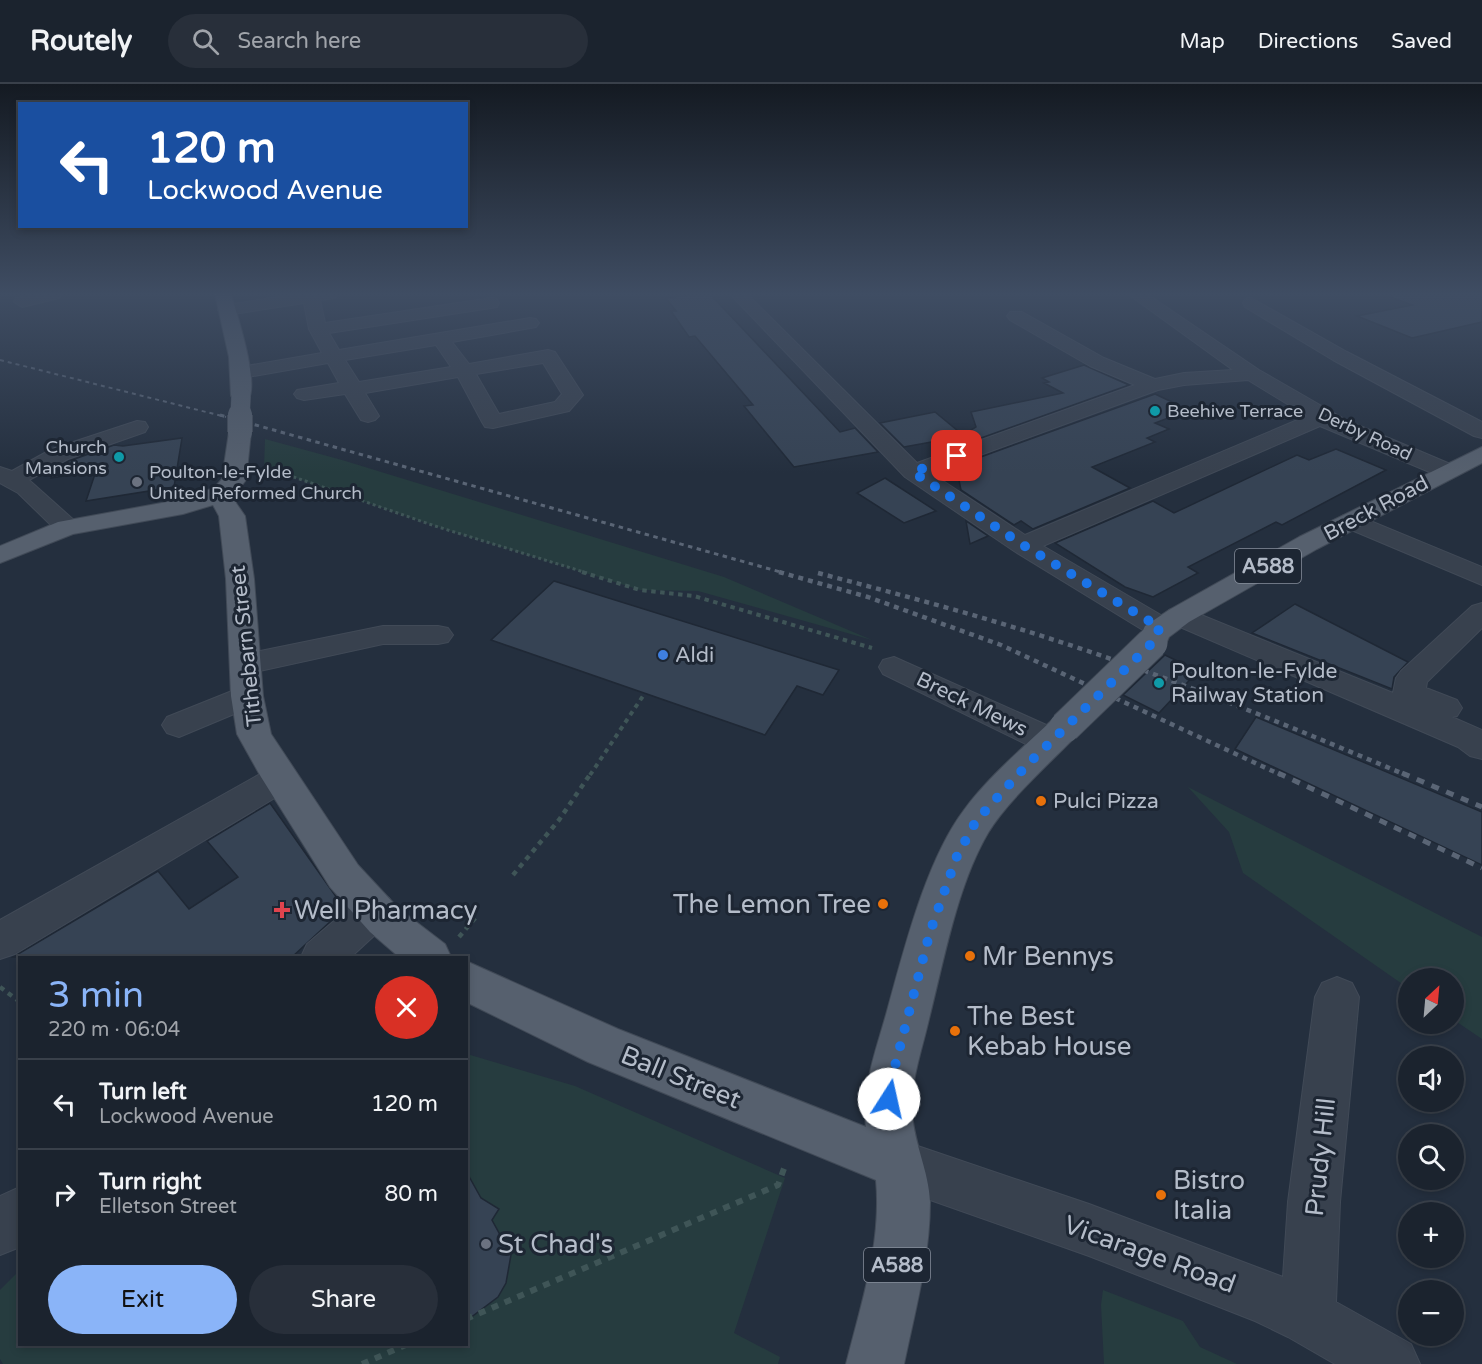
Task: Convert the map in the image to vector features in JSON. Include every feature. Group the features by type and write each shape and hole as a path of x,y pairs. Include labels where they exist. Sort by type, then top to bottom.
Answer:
{"main road":[{"path":"0,555 67,527 183,507 223,493 234,480 240,442 242,372 239,354"},
{"name":"Breck Road","path":"900,1165 891,1136 888,1113 890,1085 930,932 957,856 976,821 1008,784 1164,629 1351,521 1482,454"},
{"name":"Tithebarn Street","path":"223,493 224,503 232,516 240,579 248,694 254,734 344,876 375,910"},
{"path":"183,507 208,511 232,525"},
{"path":"375,910 429,956"},
{"name":"Ball Street","path":"468,981 604,1046 900,1165"},
{"name":"A588","path":"875,1364 901,1247 904,1201 900,1165"}],"street":[{"path":"242,372 347,354"},
{"path":"304,394 352,388 463,369 548,356 573,395 562,407 493,422 463,369 452,354"},
{"path":"797,354 913,472 1023,545 1164,629 1470,738 1482,747"},
{"path":"1082,354 1153,386"},
{"name":"Derby Road","path":"1223,354 1252,374 1338,425 1447,471"},
{"path":"1336,354 1482,431"},
{"path":"334,356 368,416"},
{"path":"913,472 1153,386 1184,379 1252,374"},
{"path":"1023,545 1315,420 1327,418"},
{"path":"7,477 60,453 137,427"},
{"path":"7,477 32,493 67,527"},
{"path":"1351,521 1482,577"},
{"path":"1482,612 1412,678 1409,693 1482,723"},
{"path":"248,694 383,635 438,635"},
{"name":"Breck Mews","path":"889,659 1058,734"},
{"path":"0,941 281,778"},
{"path":"323,956 375,910"},
{"name":"Prudy Hill","path":"1308,1317 1314,1202 1337,997"},
{"name":"Vicarage Road","path":"900,1165 1089,1230 1269,1299 1308,1317 1391,1364"},
{"path":"0,1229 18,1215"}],"path":[{"path":"240,442 264,467 435,526 640,590 694,596 889,659"},
{"path":"513,875 559,820 645,693"},
{"path":"0,987 18,1000"},
{"path":"468,1318 778,1185 800,1125"},
{"path":"362,1364 403,1346"}],"green space":[{"path":"265,439 342,460 724,577 872,640 698,591 640,590 435,526 264,467"},
{"path":"1188,787 1482,937 1482,1039 1464,1027 1464,968 1398,968 1398,981 1243,873 1229,832"},
{"path":"468,1054 575,1086 785,1178 734,1333 780,1357 778,1364 3,1364 0,1359 0,1290 18,1272 18,1346 468,1346"},
{"path":"1103,1290 1183,1321 1200,1347 1237,1364 1104,1364 1101,1305"}],"building":[{"path":"710,354 766,354 840,432 855,428 878,452 794,467 744,406 753,405"},
{"path":"1084,365 1129,385 953,448 952,441 959,437 904,447 880,423 935,412 963,435 976,427 971,412 1063,393 1044,383 1049,382 1042,378"},
{"path":"1155,394 1189,410 1155,423 1169,429 1147,438 1155,442 1092,467 1130,488 1033,529 1021,521 1014,525 961,490 956,466"},
{"path":"182,438 174,487 86,501 96,471 51,478 55,469 69,461 114,445 123,446"},
{"path":"1336,449 1386,470 1282,525 1276,522 1188,567 1198,573 1153,597 1125,587 1055,543 1153,501 1174,513 1297,455 1309,460"},
{"path":"885,478 936,511 904,523 857,493"},
{"path":"966,521 988,536 970,544"},
{"name":"Aldi","path":"554,581 839,670 823,695 797,686 765,735 491,640"},
{"path":"1295,604 1408,662 1394,677 1392,689 1252,633"},
{"name":"Poulton-le-Fylde Railway Station","path":"1165,655 1198,671 1159,713 1123,695"},
{"path":"1256,717 1482,812 1482,865 1235,749"},
{"path":"270,803 337,898 333,919 293,956 13,957 158,871 189,909 238,877 207,841"},
{"name":"St Chad's","path":"468,1175 481,1198 499,1209 492,1220 511,1255 506,1283 498,1297 468,1320"}],"railway":[{"path":"0,360 226,417"},
{"path":"220,415 784,573"},
{"path":"779,572 868,597 1001,645 1281,775"},
{"path":"818,573 960,611 1091,652 1227,702 1406,775"},
{"path":"1278,773 1482,868"},
{"path":"1402,773 1482,807"}],"place":[{"name":"Beehive Terrace","path":"1155,411"},
{"name":"Church Mansions","path":"119,457"},
{"name":"Poulton-le-Fylde United Reformed Church","path":"137,482"},
{"name":"Aldi","path":"663,655"},
{"name":"Poulton-le-Fylde Railway Station","path":"1159,683"},
{"name":"Pulci Pizza","path":"1041,801"},
{"name":"The Lemon Tree","path":"883,904"},
{"name":"Well Pharmacy","path":"282,910"},
{"name":"Mr Bennys","path":"970,956"},
{"name":"The Best Kebab House","path":"955,1031"},
{"name":"Bistro Italia","path":"1161,1195"},
{"name":"St Chad's","path":"486,1244"}],"route":[{"path":"889,1099 890,1085 930,932 957,856 976,821 1050,741 1152,643 1155,633 1161,628 1144,620 1023,545 913,472 957,456"}]}
